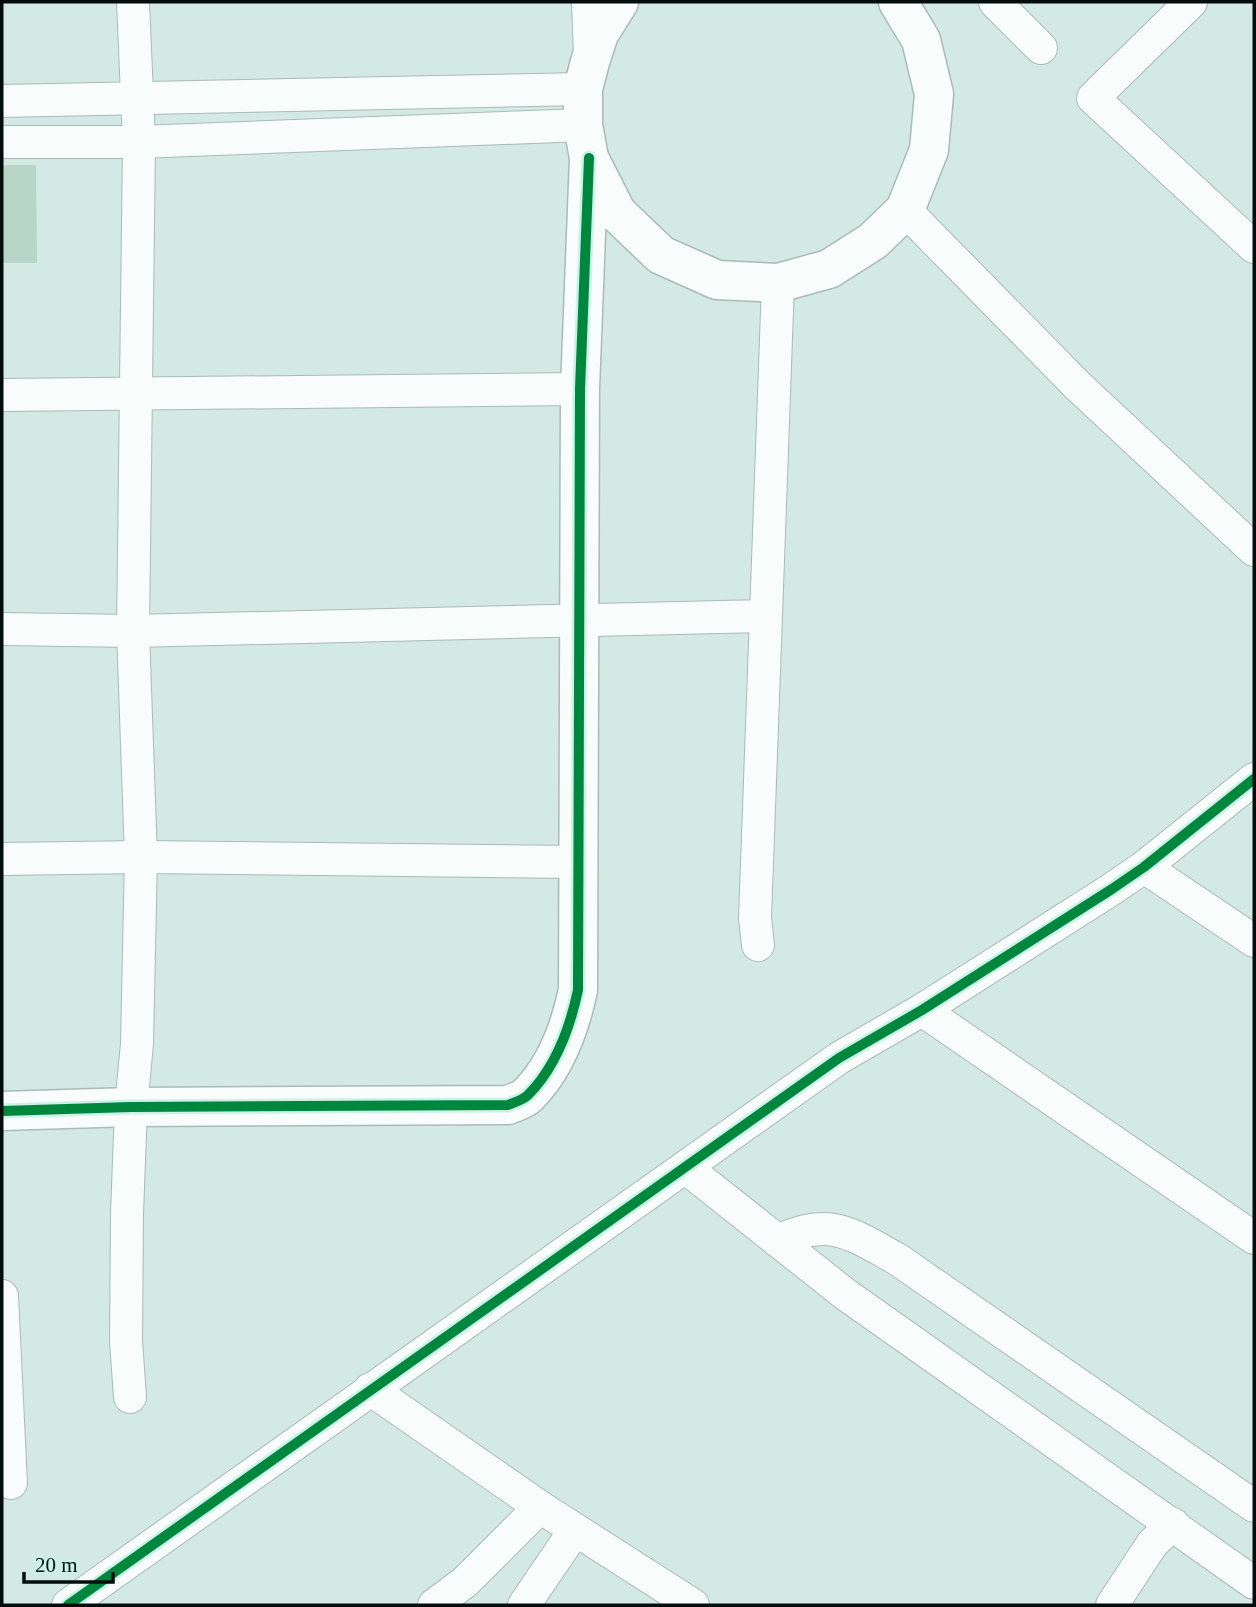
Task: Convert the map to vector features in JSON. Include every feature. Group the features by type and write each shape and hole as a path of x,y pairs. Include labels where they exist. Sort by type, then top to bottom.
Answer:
{"street":[{"path":"130,1397 126,1328 127,1214 131,1107 137,1044 141,857 134,631 139,142 133,2"},
{"path":"2,1111 131,1107 508,1105 526,1096 552,1063 571,1021 578,990 580,389 588,2"},
{"path":"619,2 599,34 586,109 617,213 661,255 717,279 778,283 829,270 873,241 905,209 929,149 934,94 921,40 898,2"},
{"path":"995,2 1041,48"},
{"path":"1191,2 1093,98 1249,233"},
{"path":"2,101 138,99 586,109"},
{"path":"2,142 139,142 586,109"},
{"path":"905,209 1078,386 1254,550"},
{"path":"758,944 755,918 778,283"},
{"path":"2,395 580,389"},
{"path":"2,629 134,631 766,616"},
{"path":"68,1605 839,1058 922,1010 1144,867 1254,779"},
{"path":"2,859 141,857 577,862"},
{"path":"1144,867 1254,940"},
{"path":"922,1010 1252,1231"},
{"path":"686,1168 845,1294 1254,1583"},
{"path":"778,1241 799,1230 815,1228 853,1234 897,1259 1254,1506"},
{"path":"2,1296 10,1483"},
{"path":"370,1389 540,1507 693,1605"},
{"path":"434,1605 485,1563 540,1507"},
{"path":"1112,1605 1152,1544 1173,1524"},
{"path":"524,1605 575,1530"}],"building":[{"path":"2,165 36,165 37,263 2,263"}],"cycle path":[{"path":"2,1111 131,1107 508,1105 526,1097 546,1072 566,1033 578,990 580,389 589,158"},
{"path":"68,1605 839,1058 922,1010 1144,867 1254,779"}]}
